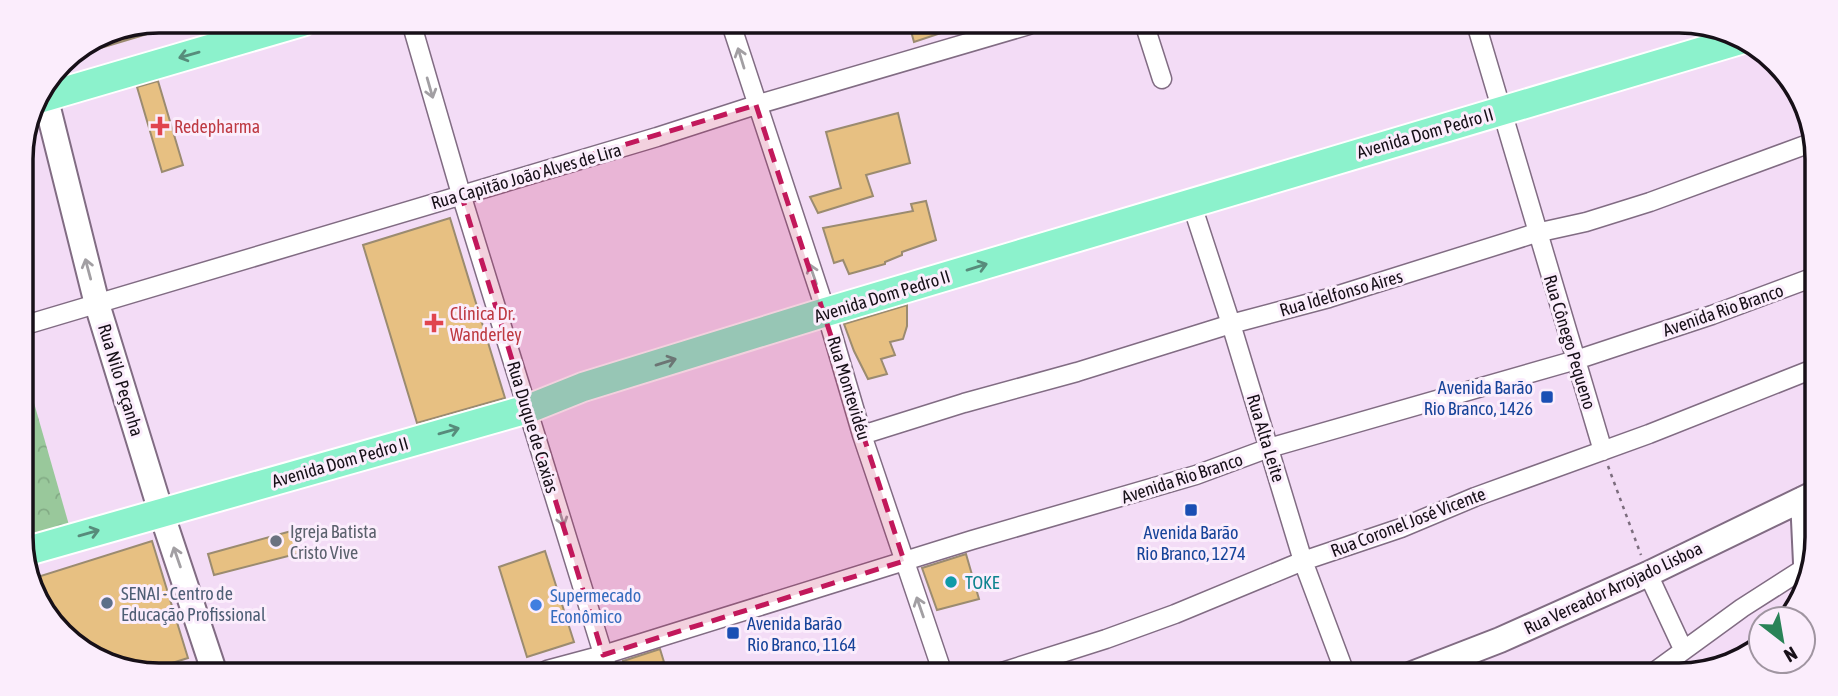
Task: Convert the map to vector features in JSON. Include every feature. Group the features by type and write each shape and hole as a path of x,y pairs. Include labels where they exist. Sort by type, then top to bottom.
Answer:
{"main road":[{"path":"52,92 259,34"},
{"name":"Avenida Dom Pedro II","path":"34,549 528,409 583,387 826,313 1728,43"}],"street":[{"name":"Rua Capitão João Alves de Lira","path":"34,323 1000,33"},
{"path":"1147,33 1162,79"},
{"name":"Rua Cônego Pequeno","path":"1479,33 1602,451"},
{"name":"Rua Duque de Caxias","path":"414,34 461,194 606,662"},
{"name":"Rua Montevidéu","path":"733,34 826,313 862,435 939,662"},
{"name":"Rua Nilo Peçanha","path":"44,107 97,304 161,512 211,663"},
{"name":"Rua Idelfonso Aires","path":"862,435 1231,324 1329,298 1536,233 1586,222 1650,202 1804,145"},
{"name":"Rua Alta Leite","path":"1191,202 1303,561 1341,662"},
{"name":"Avenida Rio Branco","path":"606,662 904,561 1196,475 1269,448 1576,360 1712,315 1805,280"},
{"name":"Rua Coronel José Vicente","path":"1032,662 1175,614 1303,561 1401,528 1475,497 1805,372"},
{"name":"Rua Vereador Arrojado Lisboa","path":"1443,662 1500,640 1648,574 1805,498"},
{"path":"1648,574 1683,649"},
{"path":"1666,662 1742,608 1796,581"}],"path":[{"path":"1602,451 1648,574"}],"highlighted area":[{"path":"756,105 904,561 603,655 461,194"}],"green space":[{"path":"33,401 71,532 34,543"}],"building":[{"path":"940,33 914,42 912,34"},
{"path":"144,35 98,49 119,40"},
{"name":"Redepharma","path":"158,81 183,165 162,172 137,87"},
{"path":"898,113 910,163 866,175 873,196 818,213 810,197 841,188 826,132"},
{"path":"926,201 936,240 902,252 902,255 885,264 849,274 843,260 834,263 823,228 913,211 911,204"},
{"name":"Clínica Dr. Wanderley","path":"450,218 505,398 417,423 363,245"},
{"path":"907,305 907,326 903,339 890,342 895,355 881,359 887,374 868,379 844,324"},
{"name":"Igreja Batista Cristo Vive","path":"295,530 300,553 214,575 208,554"},
{"name":"SENAI - Centro de Educação Profissional","path":"152,541 188,658 172,663 143,662 103,650 76,632 64,620 46,593 40,576"},
{"name":"Supermecado Econômico","path":"545,551 574,642 527,657 499,567"},
{"name":"TOKE","path":"966,554 979,599 937,610 922,568"},
{"path":"660,649 664,662 623,663"}],"place":[{"name":"Redepharma","path":"160,126"},
{"name":"Clínica Dr. Wanderley","path":"434,323"},
{"name":"Avenida Barão Rio Branco, 1426","path":"1547,397"},
{"name":"Avenida Barão Rio Branco, 1274","path":"1191,510"},
{"name":"Igreja Batista Cristo Vive","path":"276,541"},
{"name":"TOKE","path":"951,582"},
{"name":"SENAI - Centro de Educação Profissional","path":"107,603"},
{"name":"Supermecado Econômico","path":"536,605"},
{"name":"Avenida Barão Rio Branco, 1164","path":"733,633"}]}
